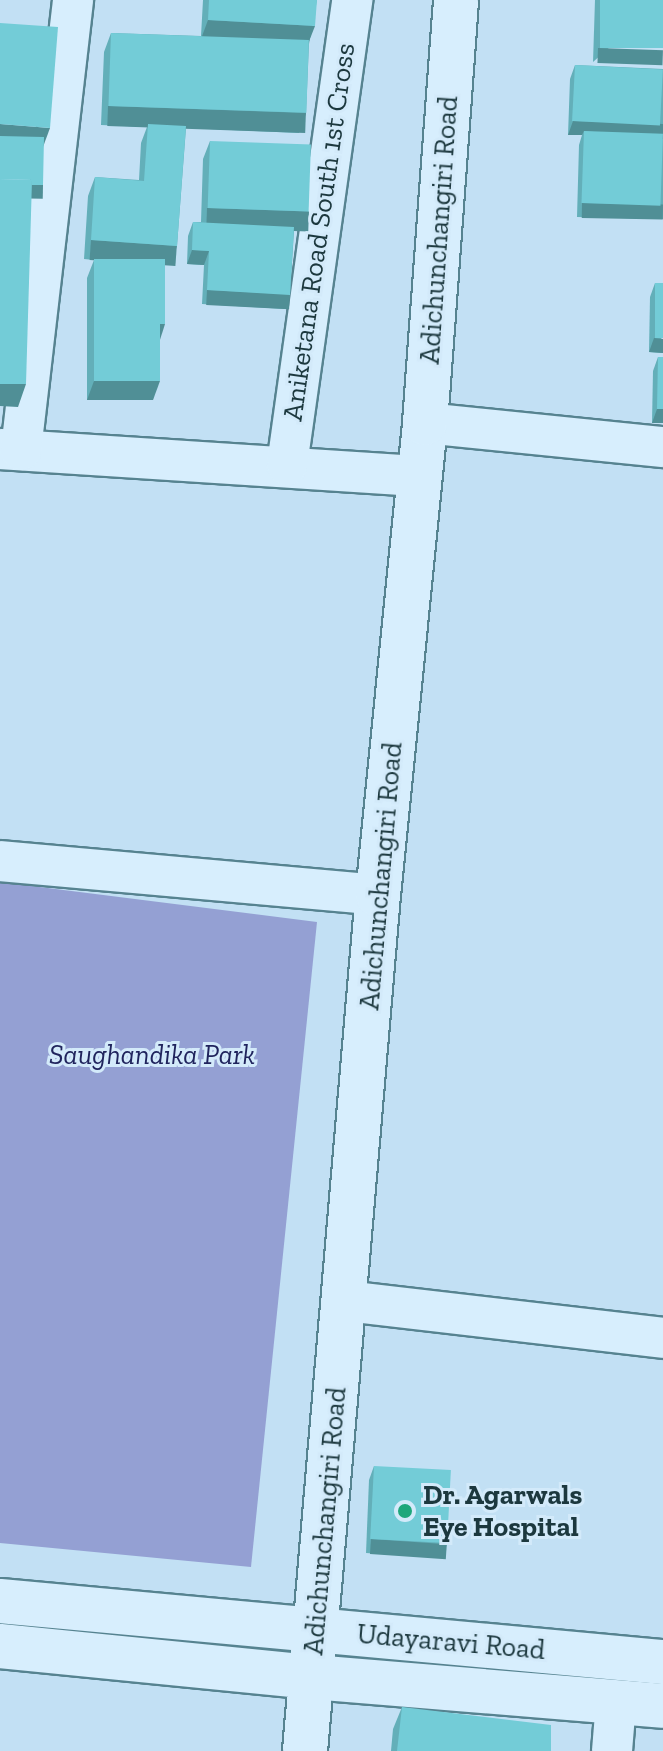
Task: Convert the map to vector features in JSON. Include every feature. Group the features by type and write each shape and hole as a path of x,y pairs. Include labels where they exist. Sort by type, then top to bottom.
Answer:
{"street":[{"path":"73,0 11,449 420,476"},
{"name":"Aniketana Road South 1st Cross","path":"287,465 352,0"},
{"name":"Adichunchangiri Road","path":"305,1751 378,895 425,423 456,0"},
{"path":"425,423 663,447"},
{"path":"0,861 378,895"},
{"path":"345,1301 663,1338"},
{"name":"Udayaravi Road","path":"0,1601 663,1662"},
{"path":"0,1646 312,1677 663,1706"},
{"path":"612,1751 616,1702"}],"green space":[{"name":"Saughandika Park","path":"0,882 317,922 251,1567 0,1543"}],"building":[{"path":"209,0 317,0 315,26 208,20"},
{"path":"600,0 663,0 663,48 600,48"},
{"path":"0,23 58,27 50,128 0,124"},
{"path":"111,33 309,40 306,113 108,106"},
{"path":"575,65 663,70 660,126 572,121"},
{"path":"148,124 186,126 177,246 91,240 95,177 144,181"},
{"path":"584,131 663,134 660,206 581,203"},
{"path":"0,136 44,137 43,185 32,185 32,180 0,179"},
{"path":"210,141 311,145 309,211 208,208"},
{"path":"0,179 32,180 26,384 0,384"},
{"path":"193,222 294,227 290,295 207,290 209,251 192,250"},
{"path":"94,259 165,259 165,324 160,324 160,381 94,381"},
{"path":"655,283 663,283 663,338 655,338"},
{"path":"658,357 663,357 663,409 657,409"},
{"path":"374,1466 451,1470 447,1543 370,1539"},
{"path":"402,1707 551,1725 551,1751 397,1751"}],"place":[{"name":"Dr. Agarwals Eye Hospital","path":"405,1511"}]}
